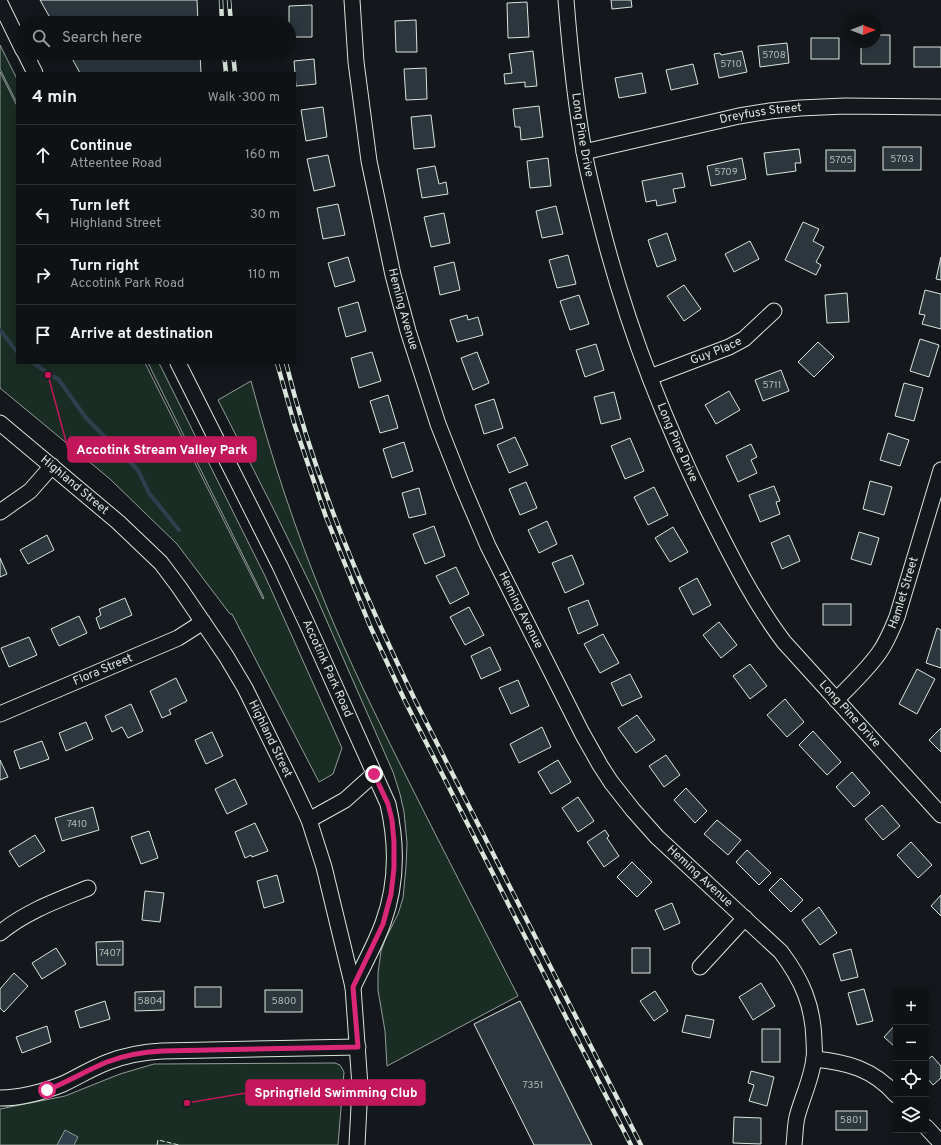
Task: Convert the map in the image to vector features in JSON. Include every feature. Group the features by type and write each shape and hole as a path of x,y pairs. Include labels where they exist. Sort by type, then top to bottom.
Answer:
{"street":[{"name":"Heming Avenue","path":"352,0 356,62 369,161 393,275 425,387 464,492 488,546 582,733 600,765 633,810 658,837 781,952 802,984 810,1006 813,1022 814,1058 797,1117 794,1145"},
{"name":"Long Pine Drive","path":"566,0 570,51 584,152 611,263 631,329 685,464 728,550 755,600 770,623 784,642 941,815"},
{"path":"0,3 16,36"},
{"path":"28,60 34,72"},
{"name":"Dreyfuss Street","path":"584,152 739,116 770,111 845,106 941,107"},
{"name":"Guy Place","path":"650,377 728,347 744,339 774,311"},
{"name":"Accotink Park Road","path":"178,364 286,579 388,804 392,820 394,842 394,868 391,894 383,924 353,987"},
{"name":"Highland Street","path":"0,422 118,522 161,564 203,622 245,688 309,820 324,867 353,987 360,1086 357,1145"},
{"path":"0,512 30,491 52,466"},
{"name":"Hamlet Street","path":"836,700 866,669 880,652 889,636 897,617 941,470"},
{"name":"Flora Street","path":"0,714 178,638 203,622"},
{"path":"309,820 345,800 374,774"},
{"path":"0,933 28,915 88,888"},
{"path":"700,967 745,918"},
{"path":"0,1098 28,1095 47,1090 63,1084 106,1063 141,1053 162,1051 358,1047"},
{"path":"814,1058 845,1063 864,1070 882,1081 893,1091"},
{"path":"929,1130 941,1144"}],"green space":[{"path":"0,45 16,77 16,101 0,69"},
{"path":"0,72 16,104 16,364 146,364 263,599 264,598 148,364 159,364 265,576 342,748 333,774 319,782 232,614 230,614 177,544 110,479 0,388"},
{"path":"251,381 267,438 304,550 335,626 393,750 518,996 387,1066 385,1031 378,990 378,973 381,951 398,914 403,898 407,843 404,812 393,772 315,594 218,400"},
{"path":"335,1063 340,1065 344,1072 338,1145 0,1145 0,1109 65,1096 120,1074 154,1064"}],"water":[{"path":"65,1130 78,1137 74,1145 57,1145"}],"building":[{"path":"40,0 197,0 198,16 49,16"},
{"path":"611,0 631,0 632,7 612,9"},
{"path":"527,2 529,37 508,38 507,3"},
{"path":"312,5 312,37 296,37 296,16 289,16 289,6"},
{"path":"416,20 417,52 396,52 395,21"},
{"path":"881,35 890,35 890,64 861,64 861,48 881,48"},
{"path":"811,38 839,38 839,59 811,59"},
{"path":"787,43 789,63 760,67 758,46"},
{"path":"914,47 941,47 941,67 914,67"},
{"path":"533,51 537,86 525,87 525,82 505,84 504,74 512,73 509,54"},
{"path":"742,51 747,72 719,78 714,54 720,53 721,55"},
{"path":"314,59 316,84 296,86 294,61"},
{"path":"73,60 200,60 201,72 79,72"},
{"path":"693,64 698,84 671,90 666,70"},
{"path":"426,68 427,99 406,100 404,69"},
{"path":"642,73 646,93 619,98 615,78"},
{"path":"539,106 543,137 521,140 520,127 515,127 513,109"},
{"path":"323,107 327,137 306,141 301,110"},
{"path":"431,115 435,147 414,149 411,117"},
{"path":"883,147 921,147 921,170 883,170"},
{"path":"799,149 801,163 795,163 796,171 767,175 764,153"},
{"path":"826,150 855,150 855,171 826,171"},
{"path":"328,155 335,186 314,191 307,159"},
{"path":"548,158 551,186 530,188 527,161"},
{"path":"742,158 746,179 711,186 707,166"},
{"path":"435,166 439,184 446,182 448,194 422,198 417,169"},
{"path":"682,173 685,187 673,189 676,202 657,206 656,200 646,202 642,181"},
{"path":"338,204 345,235 323,239 317,208"},
{"path":"556,206 563,234 542,238 536,211"},
{"path":"444,213 450,243 431,247 424,217"},
{"path":"803,222 819,229 813,241 824,247 816,262 821,265 816,275 785,260"},
{"path":"667,233 676,260 657,267 648,240"},
{"path":"750,241 759,259 734,272 725,254"},
{"path":"568,255 576,284 557,288 549,260"},
{"path":"348,257 355,281 335,287 328,263"},
{"path":"941,257 941,280 936,279"},
{"path":"454,262 460,290 440,295 434,267"},
{"path":"684,285 701,309 684,321 667,296"},
{"path":"925,290 941,294 941,329 922,324 925,315 919,314"},
{"path":"847,293 849,322 827,323 825,295"},
{"path":"579,295 589,324 570,330 560,301"},
{"path":"358,302 366,331 346,337 338,308"},
{"path":"467,315 468,320 478,317 483,335 457,342 450,320"},
{"path":"920,339 939,345 929,377 910,371"},
{"path":"818,342 834,357 814,377 798,362"},
{"path":"596,344 604,370 585,377 576,350"},
{"path":"372,352 381,381 359,388 351,358"},
{"path":"477,352 489,383 473,390 461,358"},
{"path":"781,370 789,391 763,401 755,380"},
{"path":"904,383 923,388 914,421 895,416"},
{"path":"729,391 740,410 716,424 705,405"},
{"path":"614,392 621,419 601,424 594,397"},
{"path":"388,395 398,428 380,433 370,401"},
{"path":"494,399 503,428 484,434 475,405"},
{"path":"888,433 909,440 900,466 880,460"},
{"path":"515,437 528,465 509,473 497,445"},
{"path":"630,438 644,471 625,479 611,446"},
{"path":"404,442 413,471 392,478 383,449"},
{"path":"751,444 757,457 751,460 757,473 738,482 726,456"},
{"path":"870,481 892,487 884,515 863,509"},
{"path":"526,482 537,508 520,515 509,489"},
{"path":"774,486 780,501 776,502 780,514 760,522 749,495"},
{"path":"654,487 668,515 648,525 634,497"},
{"path":"419,488 426,514 409,518 402,493"},
{"path":"547,521 557,544 539,553 528,530"},
{"path":"434,526 445,556 425,564 413,534"},
{"path":"673,527 688,552 670,562 655,538"},
{"path":"859,532 879,538 871,565 851,559"},
{"path":"47,535 54,550 28,564 20,550"},
{"path":"789,535 800,561 782,569 771,543"},
{"path":"572,555 584,584 565,593 552,563"},
{"path":"0,558 7,574 0,577"},
{"path":"456,567 469,594 450,604 436,576"},
{"path":"697,578 711,605 693,615 679,588"},
{"path":"125,598 132,615 100,629 96,618 101,615 99,609"},
{"path":"588,600 598,625 578,634 568,608"},
{"path":"823,604 851,604 851,625 823,625"},
{"path":"469,607 484,635 465,645 450,617"},
{"path":"79,616 87,633 59,646 51,629"},
{"path":"719,622 737,645 721,658 703,635"},
{"path":"937,628 941,630 941,668 926,663"},
{"path":"603,634 619,663 600,673 584,644"},
{"path":"29,637 37,655 9,667 1,648"},
{"path":"490,647 501,670 481,679 471,656"},
{"path":"750,664 767,686 750,699 733,676"},
{"path":"917,669 935,679 917,714 899,704"},
{"path":"630,674 642,697 622,706 611,683"},
{"path":"176,678 187,701 169,710 171,714 162,718 150,691"},
{"path":"518,680 529,706 511,714 499,688"},
{"path":"785,699 804,722 787,737 767,715"},
{"path":"131,704 143,731 128,738 122,727 112,732 105,716"},
{"path":"637,715 655,740 636,753 618,728"},
{"path":"86,722 93,739 66,751 59,733"},
{"path":"542,727 551,747 519,763 510,744"},
{"path":"941,728 941,752 929,740"},
{"path":"813,731 841,762 827,775 799,745"},
{"path":"212,732 223,756 206,764 195,740"},
{"path":"42,741 49,759 20,769 14,751"},
{"path":"666,755 680,775 664,787 649,766"},
{"path":"0,760 8,777 0,780"},
{"path":"558,760 571,782 551,794 538,772"},
{"path":"852,772 870,793 854,807 836,787"},
{"path":"235,779 247,804 227,814 215,789"},
{"path":"686,788 707,811 695,823 674,800"},
{"path":"578,797 594,821 578,832 562,808"},
{"path":"882,805 900,826 883,840 865,819"},
{"path":"93,807 99,830 62,841 55,818"},
{"path":"717,820 741,840 728,855 704,834"},
{"path":"255,823 268,851 245,858 235,832"},
{"path":"605,830 609,836 607,838 619,856 604,867 587,842"},
{"path":"149,831 158,858 141,864 131,837"},
{"path":"35,835 45,851 19,867 9,851"},
{"path":"911,842 932,865 918,878 897,855"},
{"path":"747,850 771,873 759,885 736,862"},
{"path":"632,862 652,882 637,897 617,877"},
{"path":"277,875 284,902 264,908 257,881"},
{"path":"781,878 803,900 791,912 769,890"},
{"path":"145,891 164,893 160,922 142,920"},
{"path":"941,895 941,916 931,906"},
{"path":"672,903 680,923 664,930 655,910"},
{"path":"819,907 837,933 820,945 802,920"},
{"path":"123,941 123,965 97,965 96,942"},
{"path":"56,948 66,964 42,979 32,963"},
{"path":"632,948 650,948 650,973 632,973"},
{"path":"851,949 858,977 841,981 833,954"},
{"path":"14,973 28,986 4,1012 0,1008 0,989"},
{"path":"761,983 775,1006 753,1020 739,997"},
{"path":"195,987 221,987 221,1007 195,1007"},
{"path":"864,989 873,1021 857,1025 848,993"},
{"path":"265,990 302,990 302,1012 265,1012"},
{"path":"164,991 164,1010 135,1011 135,992"},
{"path":"655,991 668,1011 654,1021 640,1001"},
{"path":"105,1001 110,1019 80,1028 75,1011"},
{"path":"520,1001 592,1145 534,1145 474,1024"},
{"path":"686,1015 714,1020 710,1038 682,1032"},
{"path":"47,1026 51,1042 22,1053 16,1037"},
{"path":"893,1027 893,1045 884,1037"},
{"path":"762,1029 780,1029 780,1062 762,1062"},
{"path":"932,1056 941,1066 941,1078 933,1085 929,1080 929,1058"},
{"path":"751,1071 774,1077 767,1106 749,1101 754,1085 748,1083"},
{"path":"836,1111 867,1111 867,1130 836,1130"},
{"path":"734,1117 761,1118 761,1144 733,1143"}],"waterway":[{"path":"0,330 16,351"},
{"path":"35,364 59,380 86,418 138,470 149,493 179,530"}],"railway":[{"path":"221,0 222,16"},
{"path":"229,0 230,16"},
{"path":"225,60 226,72"},
{"path":"234,60 235,72"},
{"path":"277,364 294,423 326,517 370,626 405,701 631,1145"},
{"path":"286,364 311,450 326,493 377,620 416,702 641,1145"}],"fence":[{"path":"157,1145 158,1140 179,1145"}],"place":[{"name":"Accotink Stream Valley Park","path":"48,375"},
{"name":"Springfield Swimming Club","path":"187,1103"}],"route":[{"path":"47,1090 63,1084 106,1063 124,1056 141,1053 162,1051 358,1047 353,987 383,924 391,894 394,868 392,820 388,804 374,774"}]}
